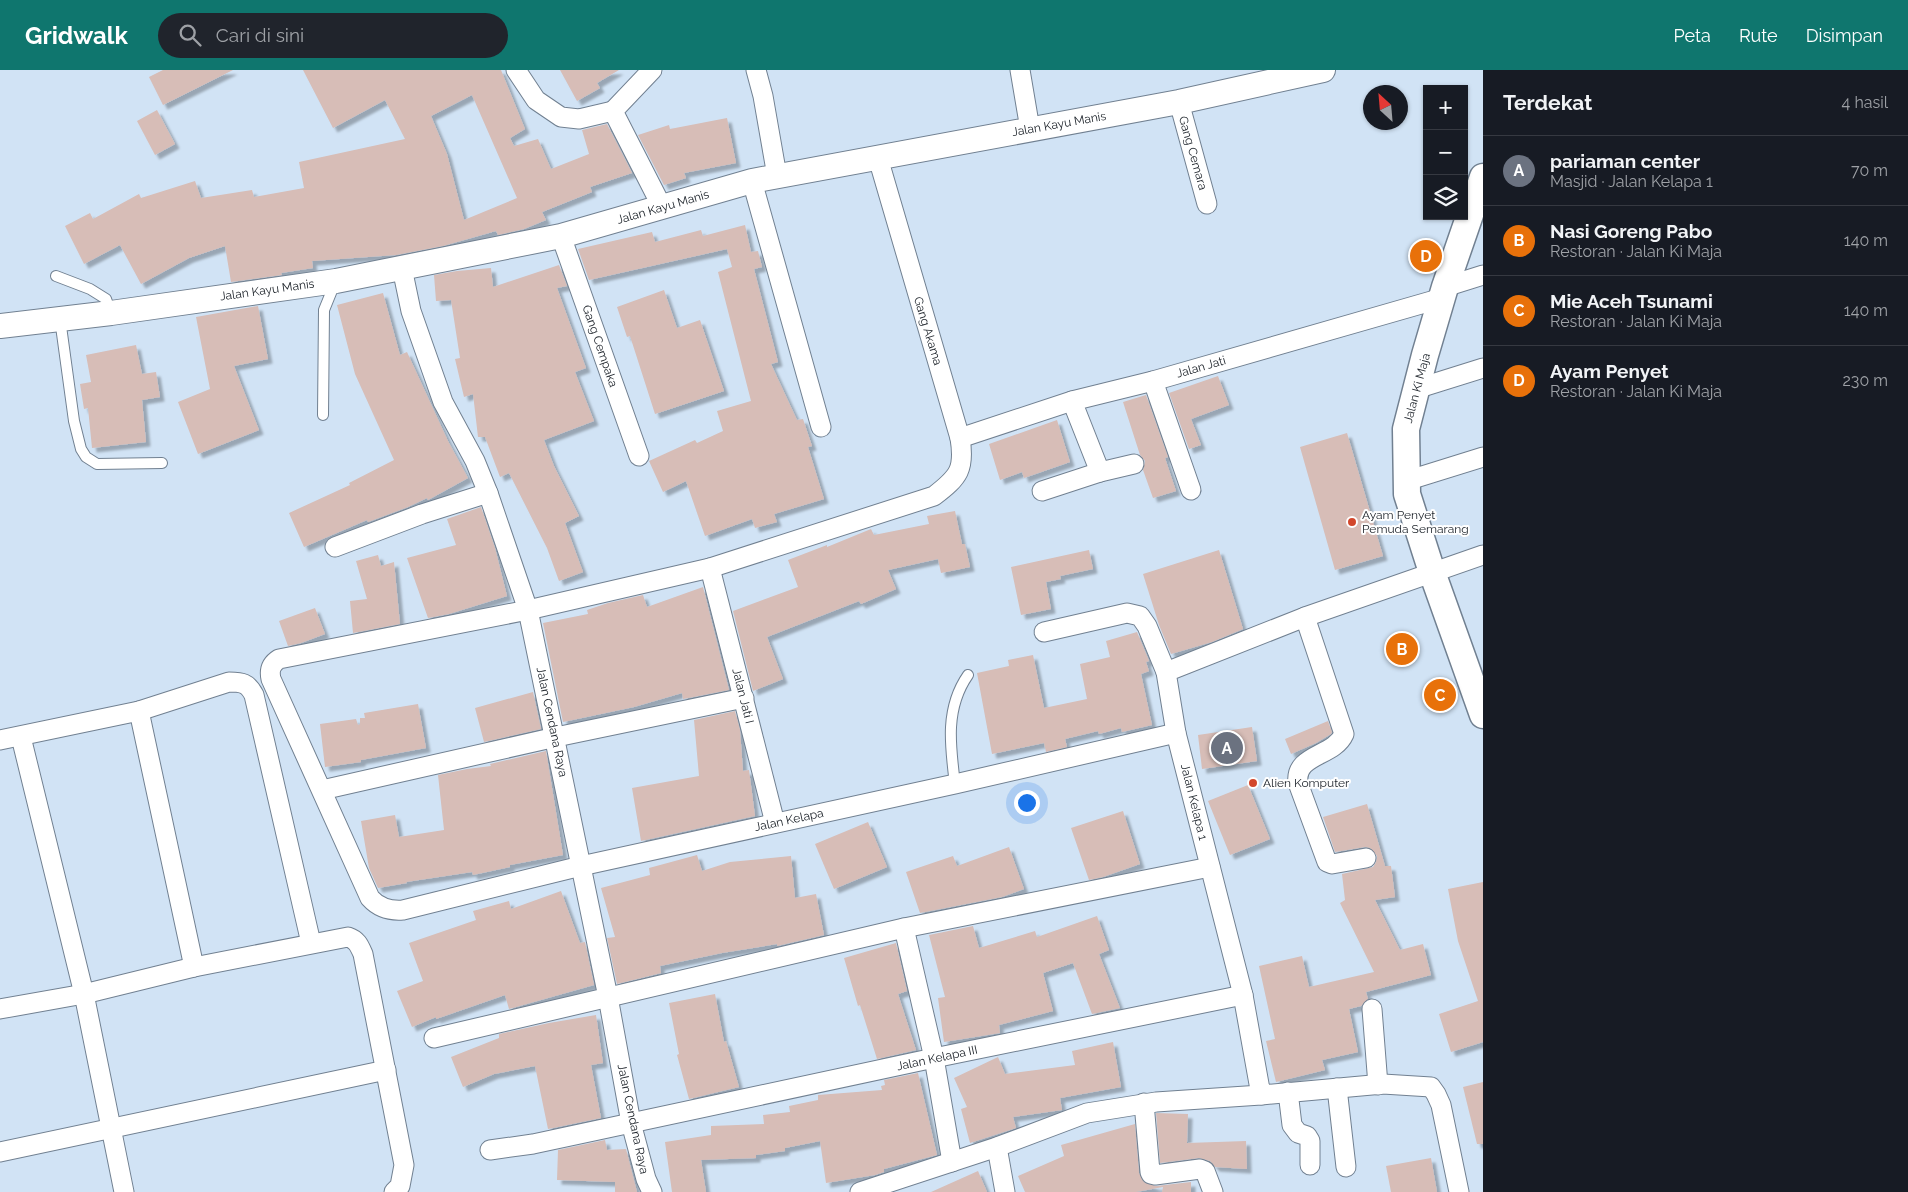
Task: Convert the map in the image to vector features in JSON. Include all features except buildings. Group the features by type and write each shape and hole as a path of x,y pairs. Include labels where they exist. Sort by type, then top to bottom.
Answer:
{"main road":[{"name":"Jalan Ki Maja","path":"1482,709 1432,572 1407,494 1406,429 1444,293 1483,177"}],"street":[{"path":"516,70 536,100 560,117 579,120 613,111 652,70"},
{"path":"756,70 763,96 777,176"},
{"path":"1020,70 1030,129"},
{"name":"Jalan Kayu Manis","path":"0,326 111,313 336,281 561,236 752,181 1179,102 1283,74 1323,70"},
{"name":"Gang Cemara","path":"1179,102 1207,204"},
{"path":"613,111 662,207"},
{"name":"Gang Akama","path":"710,568 934,496 953,481 961,467 963,455 960,438 878,158"},
{"path":"752,181 821,427"},
{"name":"Gang Cempaka","path":"561,236 639,456"},
{"name":"Jalan Cendana Raya","path":"402,268 411,311 443,402 475,461 488,492 528,610 556,737 631,1123 646,1179 652,1192"},
{"name":"Jalan Jati","path":"960,438 1072,401 1154,381 1444,293 1483,275"},
{"path":"1416,389 1483,368"},
{"path":"1154,381 1191,490"},
{"path":"1072,401 1100,472"},
{"path":"1406,481 1483,457"},
{"path":"1042,491 1100,472 1134,464"},
{"path":"335,547 422,514 488,492"},
{"path":"1166,672 1305,616 1483,555"},
{"path":"710,568 528,610 279,659 273,663 270,672 271,679 322,790 556,737 744,698"},
{"name":"Jalan Jati I","path":"710,568 775,823"},
{"name":"Jalan Kelapa 1","path":"1044,632 1126,613 1140,616 1148,626 1166,672 1176,733 1243,995 1261,1095"},
{"path":"1305,616 1344,734 1334,746 1301,766 1296,774 1298,783 1327,862 1332,864 1366,858"},
{"path":"0,740 139,711 229,682 242,682 250,687 254,695 311,943"},
{"path":"139,711 194,967"},
{"name":"Jalan Kelapa","path":"322,790 370,898 376,904 388,910 403,910 581,866 955,784 1176,733"},
{"path":"21,736 84,994 124,1192"},
{"path":"434,1038 904,928 1210,867"},
{"path":"904,928 934,1058 952,1162"},
{"path":"0,1009 84,994 194,967 348,937 357,942 363,954 404,1165 400,1186 394,1192"},
{"name":"Jalan Kelapa III","path":"490,1150 534,1144 934,1058 1243,995"},
{"path":"1372,1009 1378,1085"},
{"path":"0,1152 386,1070"},
{"path":"860,1192 997,1147 1087,1113 1144,1104 1378,1085 1431,1087 1441,1105 1459,1192"},
{"path":"1337,1088 1346,1167"},
{"path":"1288,1092 1292,1125 1298,1133 1307,1136 1310,1141 1310,1165"},
{"path":"1144,1104 1150,1172 1155,1175 1200,1169 1206,1171 1214,1192"},
{"path":"997,1147 1005,1192"}],"lane":[{"path":"56,276 90,289 106,299 111,313"},
{"path":"323,414 324,310 336,281"},
{"path":"60,319 74,421 81,449 86,457 97,464 162,462"},
{"path":"955,784 950,741 951,714 956,696 968,675"}],"place":[{"name":"Ayam Penyet","path":"1426,256"},
{"name":"Ayam Penyet Pemuda Semarang","path":"1352,522"},
{"name":"Nasi Goreng Pabo","path":"1402,649"},
{"name":"Mie Aceh Tsunami","path":"1440,695"},
{"name":"pariaman center","path":"1227,748"},
{"name":"Alien Komputer","path":"1253,783"}]}
